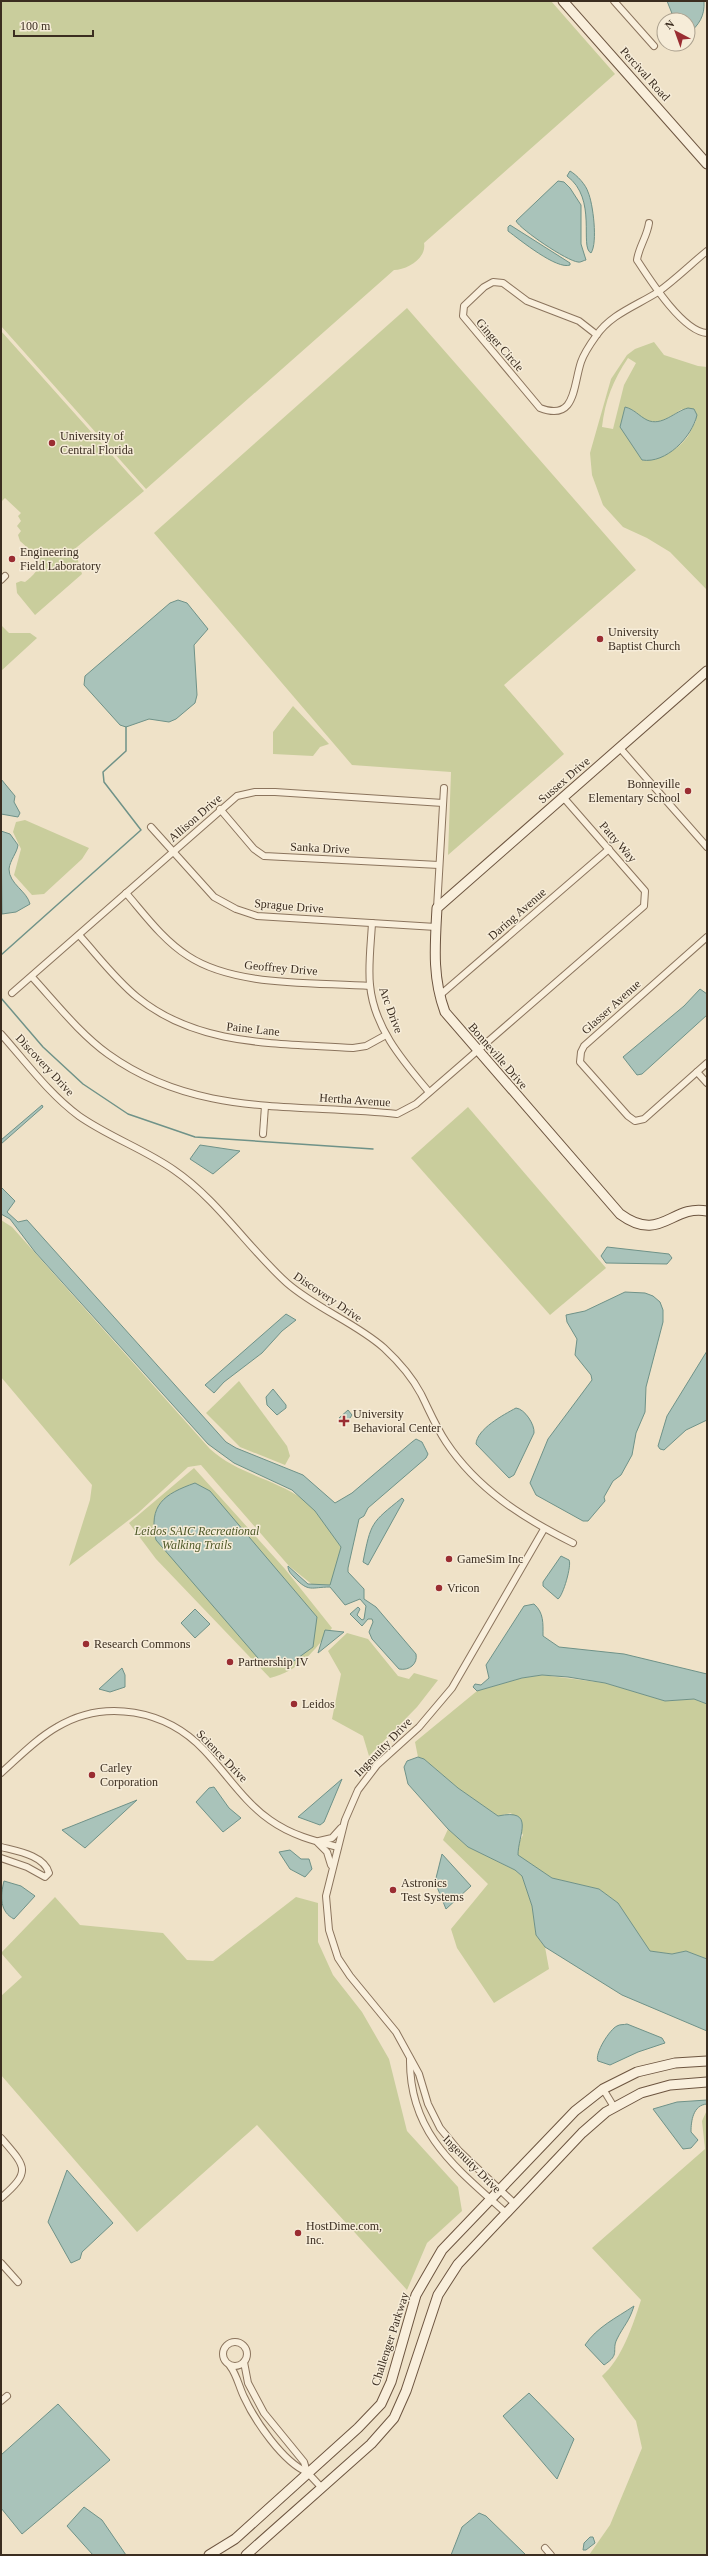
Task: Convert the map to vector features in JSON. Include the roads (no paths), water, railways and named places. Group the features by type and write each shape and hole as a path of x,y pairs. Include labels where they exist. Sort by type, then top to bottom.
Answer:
{"main road":[{"name":"Percival Road","path":"563,1 707,164"},
{"name":"Sussex Drive","path":"437,908 707,671"},
{"name":"Bonneville Drive","path":"437,908 434,959 439,996 445,1012 620,1214 632,1223 644,1226 660,1224 687,1211 707,1211"},
{"name":"Challenger Parkway","path":"209,2555 235,2539 358,2428 381,2404 391,2382 416,2295 442,2250 575,2111 602,2089 627,2077 656,2066 707,2061"},
{"path":"246,2555 371,2444 394,2418 406,2391 438,2295 458,2264 588,2126 614,2106 636,2095 659,2087 707,2082"}],"street":[{"path":"614,1 654,46"},
{"path":"649,222 648,235 639,248 638,260 684,323 701,333 707,333"},
{"path":"596,335 611,319 660,290 707,251"},
{"name":"Ginger Circle","path":"493,282 503,283 526,301 579,320 596,335 582,360 573,397 568,406 559,412 550,412 540,408 468,325 463,316 464,306 484,287 493,282"},
{"path":"619,747 707,847"},
{"name":"Bonneville Drive","path":"437,908 444,788"},
{"name":"Allison Drive","path":"12,993 32,977 220,809 237,796 255,792 443,803"},
{"name":"Patty Way","path":"563,797 645,891 644,906"},
{"name":"Sanka Drive","path":"220,809 254,849 264,856 439,865"},
{"name":"Sprague Drive","path":"151,827 214,897 236,909 257,916 436,926"},
{"name":"Daring Avenue","path":"439,996 609,849"},
{"name":"Geoffrey Drive","path":"126,893 167,940 188,956 213,968 244,978 370,986"},
{"name":"Hertha Avenue","path":"32,977 87,1037 108,1054 140,1075 182,1092 221,1102 397,1114 416,1104 644,906"},
{"name":"Arc Drive","path":"372,923 370,986 386,1035 429,1092"},
{"name":"Paine Lane","path":"79,934 120,982 137,998 161,1014 192,1029 227,1039 353,1048 366,1046 386,1035"},
{"name":"Glasser Avenue","path":"706,939 584,1046 580,1052 580,1062 628,1116 636,1121 644,1119 707,1063"},
{"name":"Discovery Drive","path":"1,1034 49,1089 79,1115 174,1170 219,1207 263,1259 288,1284 384,1348 410,1377 420,1392 445,1442 473,1476 503,1503 544,1529 573,1543"},
{"path":"697,1072 707,1083"},
{"path":"263,1134 266,1106"},
{"name":"Ingenuity Drive","path":"514,2204 443,2133 428,2104 419,2074 391,2024 350,1976 336,1952 329,1930 326,1910 332,1868 343,1826 354,1798 364,1781 424,1721 452,1688 544,1529"},
{"name":"Science Drive","path":"1,1773 38,1740 71,1720 110,1710 136,1713 156,1718 190,1737 260,1813 286,1830 338,1847"},
{"path":"316,1841 332,1838 343,1826"},
{"path":"316,1841 328,1852 332,1868"},
{"path":"1,1847 40,1861 47,1866 49,1873 45,1877 27,1867 1,1858"},
{"name":"Ingenuity Drive","path":"410,2059 409,2076 413,2095 430,2137 447,2158 506,2213"},
{"path":"602,2089 614,2106"},
{"path":"1,2138 21,2161 23,2172 18,2183 1,2198"},
{"path":"1,2263 18,2282"},
{"path":"230,2366 238,2366 244,2362 247,2357 246,2347 241,2343 234,2341 227,2344 223,2352 224,2360 230,2366 250,2408 262,2427 298,2468 308,2472"},
{"path":"244,2362 246,2376 257,2400 271,2423 304,2462 308,2472 321,2487"},
{"path":"1,2401 7,2396"},
{"path":"545,2548 551,2555"}],"water":[{"path":"667,1 704,1 702,16 696,26 696,12 671,12"},
{"path":"570,171 583,183 590,197 594,232 593,248 591,253 588,249 585,209 582,197 576,186 567,176"},
{"path":"558,181 564,182 570,188 581,205 581,244 586,260 580,262 564,256 545,244 526,231 516,221"},
{"path":"510,225 570,263 570,265 557,263 529,247 508,231 508,227"},
{"path":"625,407 653,422 658,422 668,418 688,408 694,409 697,415 690,432 677,447 660,458 642,460 620,427"},
{"path":"178,600 187,603 208,629 194,645 197,695 195,703 176,719 169,722 149,719 126,727 120,725 84,685 85,676 170,603"},
{"path":"1,779 15,796 14,802 20,813 18,817 1,814"},
{"path":"1,831 10,834 18,845 9,869 10,874 30,904 16,912 2,914"},
{"path":"700,989 707,994 707,1015 642,1074 637,1075 623,1057 684,1006"},
{"path":"42,1105 43,1107 1,1144 1,1140"},
{"path":"200,1145 240,1151 213,1174 190,1159"},
{"path":"1,1187 15,1201 7,1212 18,1222 27,1220 226,1442 236,1448 303,1475 335,1503 352,1493 416,1439 422,1442 428,1454 426,1458 368,1508 364,1516 359,1519 348,1568 348,1572 364,1589 364,1599 376,1607 416,1654 416,1661 412,1666 406,1669 399,1669 372,1639 369,1632 373,1622 372,1619 368,1619 362,1626 350,1614 358,1607 360,1609 357,1615 362,1620 364,1619 366,1606 360,1599 345,1605 330,1587 310,1588 303,1585 292,1575 288,1566 308,1584 330,1585 341,1547 315,1511 292,1490 234,1463 208,1444 35,1252 10,1219 1,1214"},
{"path":"607,1247 669,1254 672,1258 667,1264 606,1263 601,1256"},
{"path":"625,1292 645,1293 653,1296 660,1302 663,1310 663,1322 646,1387 645,1412 636,1433 632,1455 621,1475 613,1481 604,1497 605,1501 588,1521 583,1521 536,1495 530,1483 548,1439 592,1380 591,1375 575,1355 577,1339 567,1322 566,1315 585,1311"},
{"path":"286,1314 296,1320 282,1331 262,1353 224,1382 214,1393 205,1385"},
{"path":"707,1351 707,1420 686,1430 664,1450 660,1449 658,1446 667,1416"},
{"path":"273,1389 286,1405 286,1408 277,1415 267,1405 266,1397"},
{"path":"516,1408 523,1411 529,1418 533,1426 534,1433 514,1475 509,1478 476,1444 477,1438 486,1428"},
{"path":"348,1410 352,1415 348,1421 343,1423 339,1418"},
{"name":"Leidos SAIC Recreational Walking Trails","path":"195,1483 210,1491 317,1617 313,1647 291,1663 264,1665 156,1540 154,1518 161,1502 175,1492"},
{"path":"402,1498 404,1500 368,1565 363,1562 368,1539 374,1524 384,1513"},
{"path":"561,1556 569,1560 570,1563 564,1587 558,1599 543,1586 543,1582"},
{"path":"534,1604 540,1611 543,1623 543,1636 559,1647 624,1654 707,1674 707,1704 694,1699 665,1701 605,1683 568,1677 542,1675 522,1678 477,1691 473,1687 475,1684 481,1685 489,1678 486,1665 524,1606"},
{"path":"195,1609 210,1624 195,1638 181,1623"},
{"path":"325,1630 344,1632 318,1653"},
{"path":"122,1668 125,1675 125,1687 110,1692 99,1689"},
{"path":"418,1757 424,1759 458,1788 498,1816 517,1816 521,1820 522,1825 518,1855 552,1878 599,1889 618,1903 650,1951 672,1954 686,1951 707,1959 707,2031 622,1995 545,1947 536,1935 532,1906 522,1876 515,1870 468,1847 448,1829 408,1784 404,1767 407,1761"},
{"path":"342,1779 324,1822 320,1825 298,1817"},
{"path":"214,1787 229,1808 241,1818 223,1832 196,1802 209,1788"},
{"path":"137,1800 85,1848 62,1830"},
{"path":"290,1850 301,1859 309,1859 312,1869 305,1877 290,1869 279,1852"},
{"path":"442,1854 471,1886 446,1909 435,1882"},
{"path":"4,1881 21,1886 35,1896 14,1919 6,1912 2,1903"},
{"path":"627,2024 662,2038 665,2043 638,2052 610,2065 598,2061 598,2053 603,2042 618,2025"},
{"path":"707,2100 707,2104 699,2107 694,2114 691,2132 698,2140 691,2148 683,2149 653,2109 677,2102"},
{"path":"67,2170 113,2223 82,2252 80,2259 71,2263 48,2222"},
{"path":"634,2306 615,2343 614,2355 604,2365 585,2345 601,2328"},
{"path":"529,2393 574,2439 557,2479 503,2416"},
{"path":"58,2404 110,2460 22,2534 1,2508 1,2455"},
{"path":"84,2507 102,2520 126,2555 93,2555 67,2526"},
{"path":"479,2513 486,2516 526,2555 451,2555 462,2527"},
{"path":"590,2537 593,2537 595,2543 586,2550 583,2550 584,2543"}],"waterway":[{"path":"1,955 141,830 104,782 103,772 126,751 126,727"},
{"path":"1,998 43,1047 83,1084 128,1114 195,1137 373,1149"}],"place":[{"name":"University of Central Florida","path":"52,443"},
{"name":"Engineering Field Laboratory","path":"12,559"},
{"name":"University Baptist Church","path":"600,639"},
{"name":"Bonneville Elementary School","path":"688,791"},
{"name":"University Behavioral Center","path":"344,1421"},
{"name":"GameSim Inc","path":"449,1559"},
{"name":"Vricon","path":"439,1588"},
{"name":"Research Commons","path":"86,1644"},
{"name":"Partnership IV","path":"230,1662"},
{"name":"Leidos","path":"294,1704"},
{"name":"Carley Corporation","path":"92,1775"},
{"name":"Astronics Test Systems","path":"393,1890"},
{"name":"HostDime.com, Inc.","path":"298,2233"}]}
